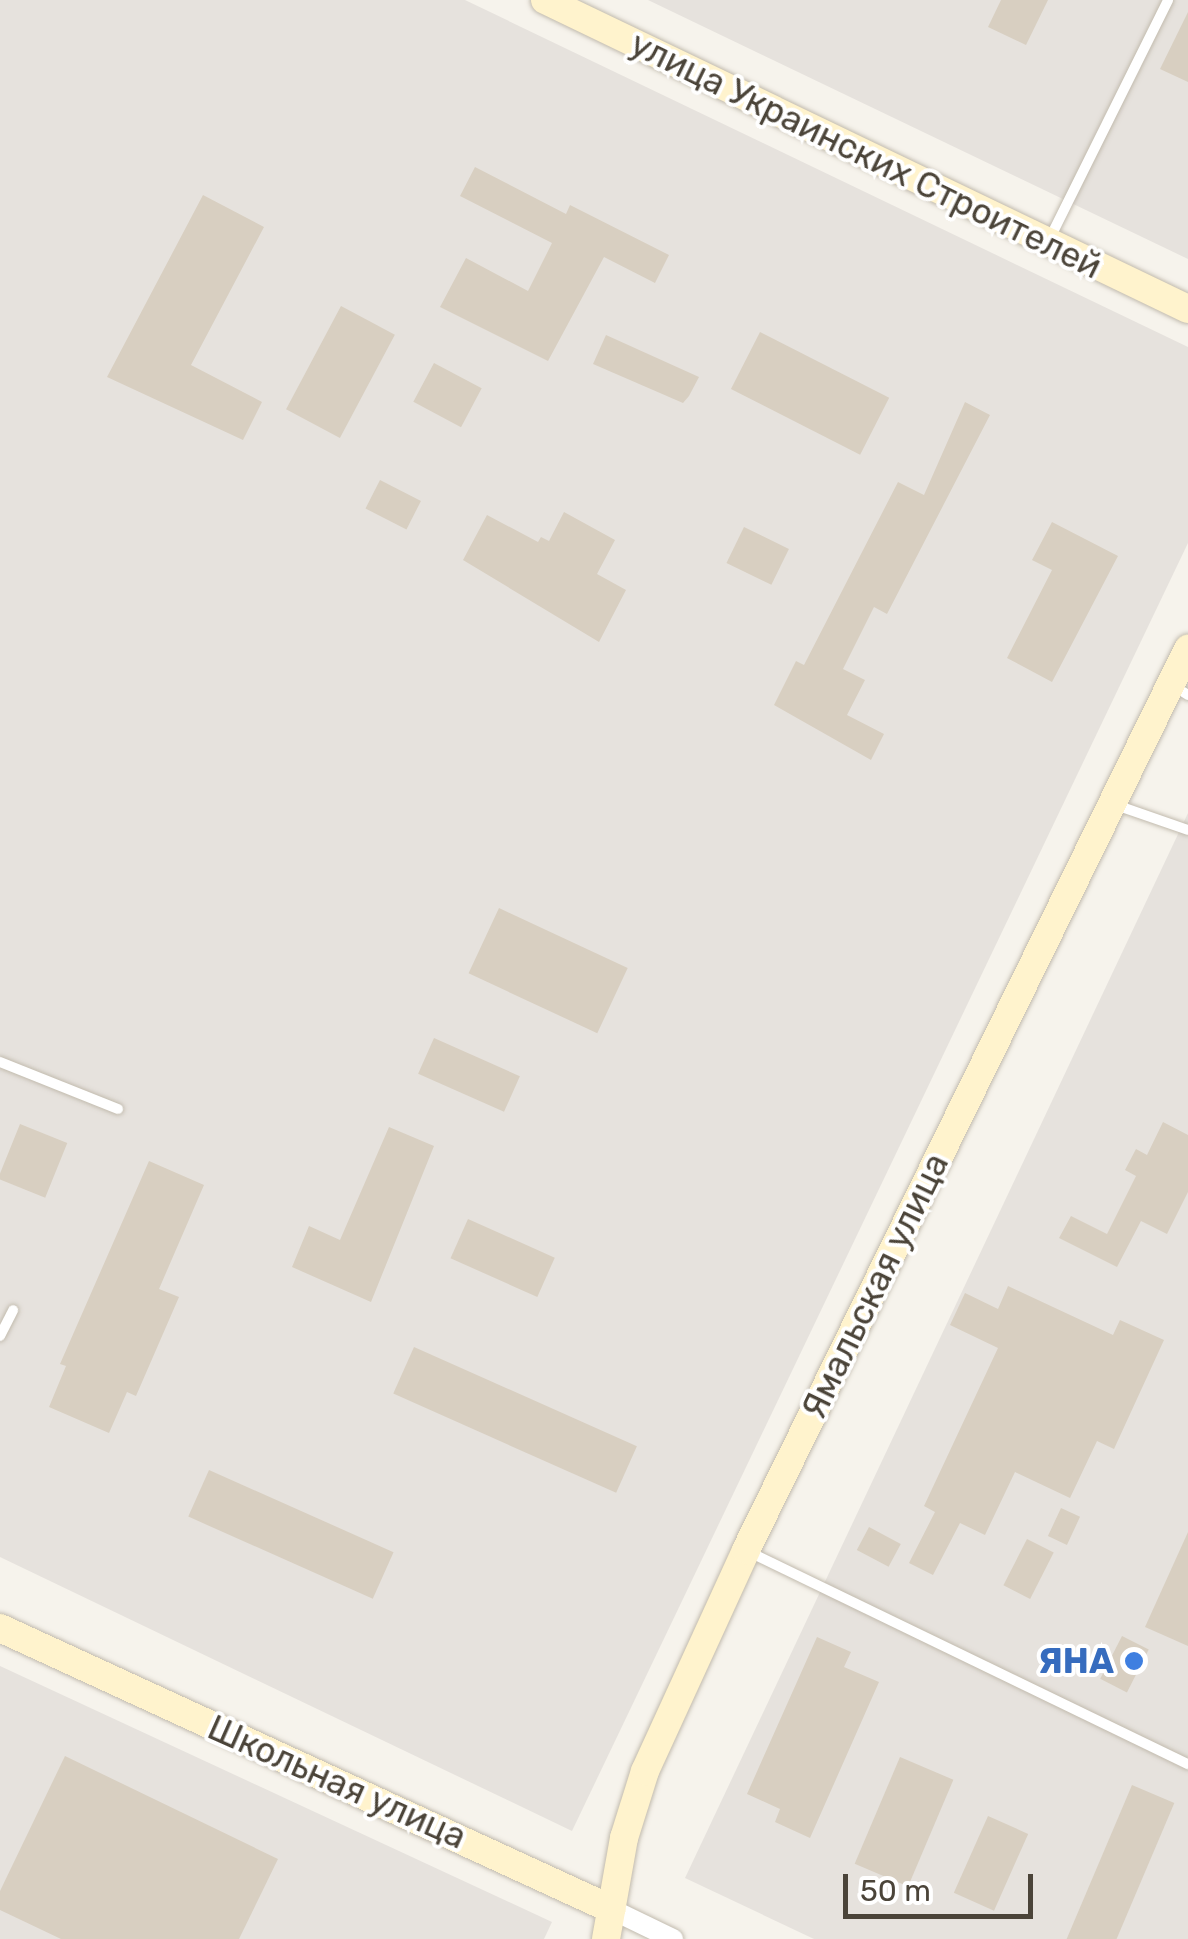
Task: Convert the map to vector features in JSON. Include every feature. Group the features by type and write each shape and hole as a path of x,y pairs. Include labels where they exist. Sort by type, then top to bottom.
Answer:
{"street":[{"name":"улица Украинских Строителей","path":"545,0 1188,309"},
{"name":"Ямальская улица","path":"606,1939 633,1802 746,1550 1112,804 1180,689 1188,650"},
{"name":"Школьная улица","path":"0,1628 673,1939"}],"lane":[{"path":"1052,234 1168,0"},
{"path":"1112,804 1188,830"},
{"path":"0,1062 118,1109"},
{"path":"0,1336 12,1310"},
{"path":"746,1550 1188,1764"}],"shaded area":[{"path":"0,0 465,0 1188,347 1188,543 572,1831 0,1557"},
{"path":"648,0 1188,0 1188,259"},
{"path":"1188,813 1188,1939 814,1939 685,1878"},
{"path":"0,1666 552,1922 544,1939 0,1939"}],"building":[{"path":"1001,0 1048,0 1026,45 988,27"},
{"path":"1188,12 1188,82 1160,69"},
{"path":"475,167 566,214 570,205 669,255 655,283 604,257 548,361 440,307 466,258 528,291 552,243 460,196"},
{"path":"203,195 264,227 191,365 262,402 243,440 107,377"},
{"path":"341,306 395,335 340,438 286,409"},
{"path":"760,332 889,398 860,455 731,389"},
{"path":"606,335 699,377 689,396 683,403 593,364"},
{"path":"434,363 482,388 461,427 413,402"},
{"path":"965,402 990,415 887,614 874,607 843,669 865,680 847,715 884,734 871,760 774,705 796,661 804,665 898,482 924,495"},
{"path":"380,480 421,501 406,529 365,509"},
{"path":"564,512 615,540 597,574 626,590 599,642 463,560 487,515 538,542 541,537 549,541"},
{"path":"1052,522 1118,556 1052,682 1007,658 1052,570 1032,560"},
{"path":"744,527 789,549 771,585 726,563"},
{"path":"499,908 628,968 597,1033 469,973"},
{"path":"434,1038 520,1076 504,1112 418,1074"},
{"path":"1163,1122 1188,1135 1188,1192 1167,1234 1141,1221 1117,1267 1059,1238 1071,1216 1107,1234 1136,1176 1125,1170 1136,1149 1147,1155"},
{"path":"20,1124 67,1143 45,1198 0,1180"},
{"path":"389,1127 434,1146 371,1302 292,1267 309,1226 340,1240"},
{"path":"149,1161 204,1185 159,1289 179,1297 136,1396 127,1392 109,1433 49,1407 66,1366 60,1364"},
{"path":"468,1219 555,1258 537,1297 451,1258"},
{"path":"1008,1286 1113,1335 1120,1320 1164,1340 1114,1449 1097,1441 1070,1498 1015,1472 985,1535 960,1523 933,1575 909,1563 935,1512 924,1506 998,1348 950,1325 965,1293 998,1309"},
{"path":"414,1347 637,1446 616,1493 393,1394"},
{"path":"209,1470 394,1552 373,1599 188,1517"},
{"path":"1061,1508 1080,1517 1067,1545 1048,1536"},
{"path":"869,1527 901,1544 889,1567 857,1550"},
{"path":"1188,1532 1188,1646 1145,1627"},
{"path":"1027,1539 1054,1553 1030,1599 1003,1585"},
{"path":"1122,1636 1149,1650 1127,1692 1100,1679"},
{"path":"817,1637 851,1652 844,1667 879,1682 810,1838 775,1822 780,1809 747,1794"},
{"path":"65,1756 278,1859 239,1939 61,1939 0,1910 0,1891"},
{"path":"900,1757 953,1780 908,1886 855,1864"},
{"path":"1132,1785 1174,1803 1117,1939 1067,1939"},
{"path":"988,1816 1028,1834 994,1911 954,1893"}],"place":[{"name":"ЯНА","path":"1134,1661"}]}
